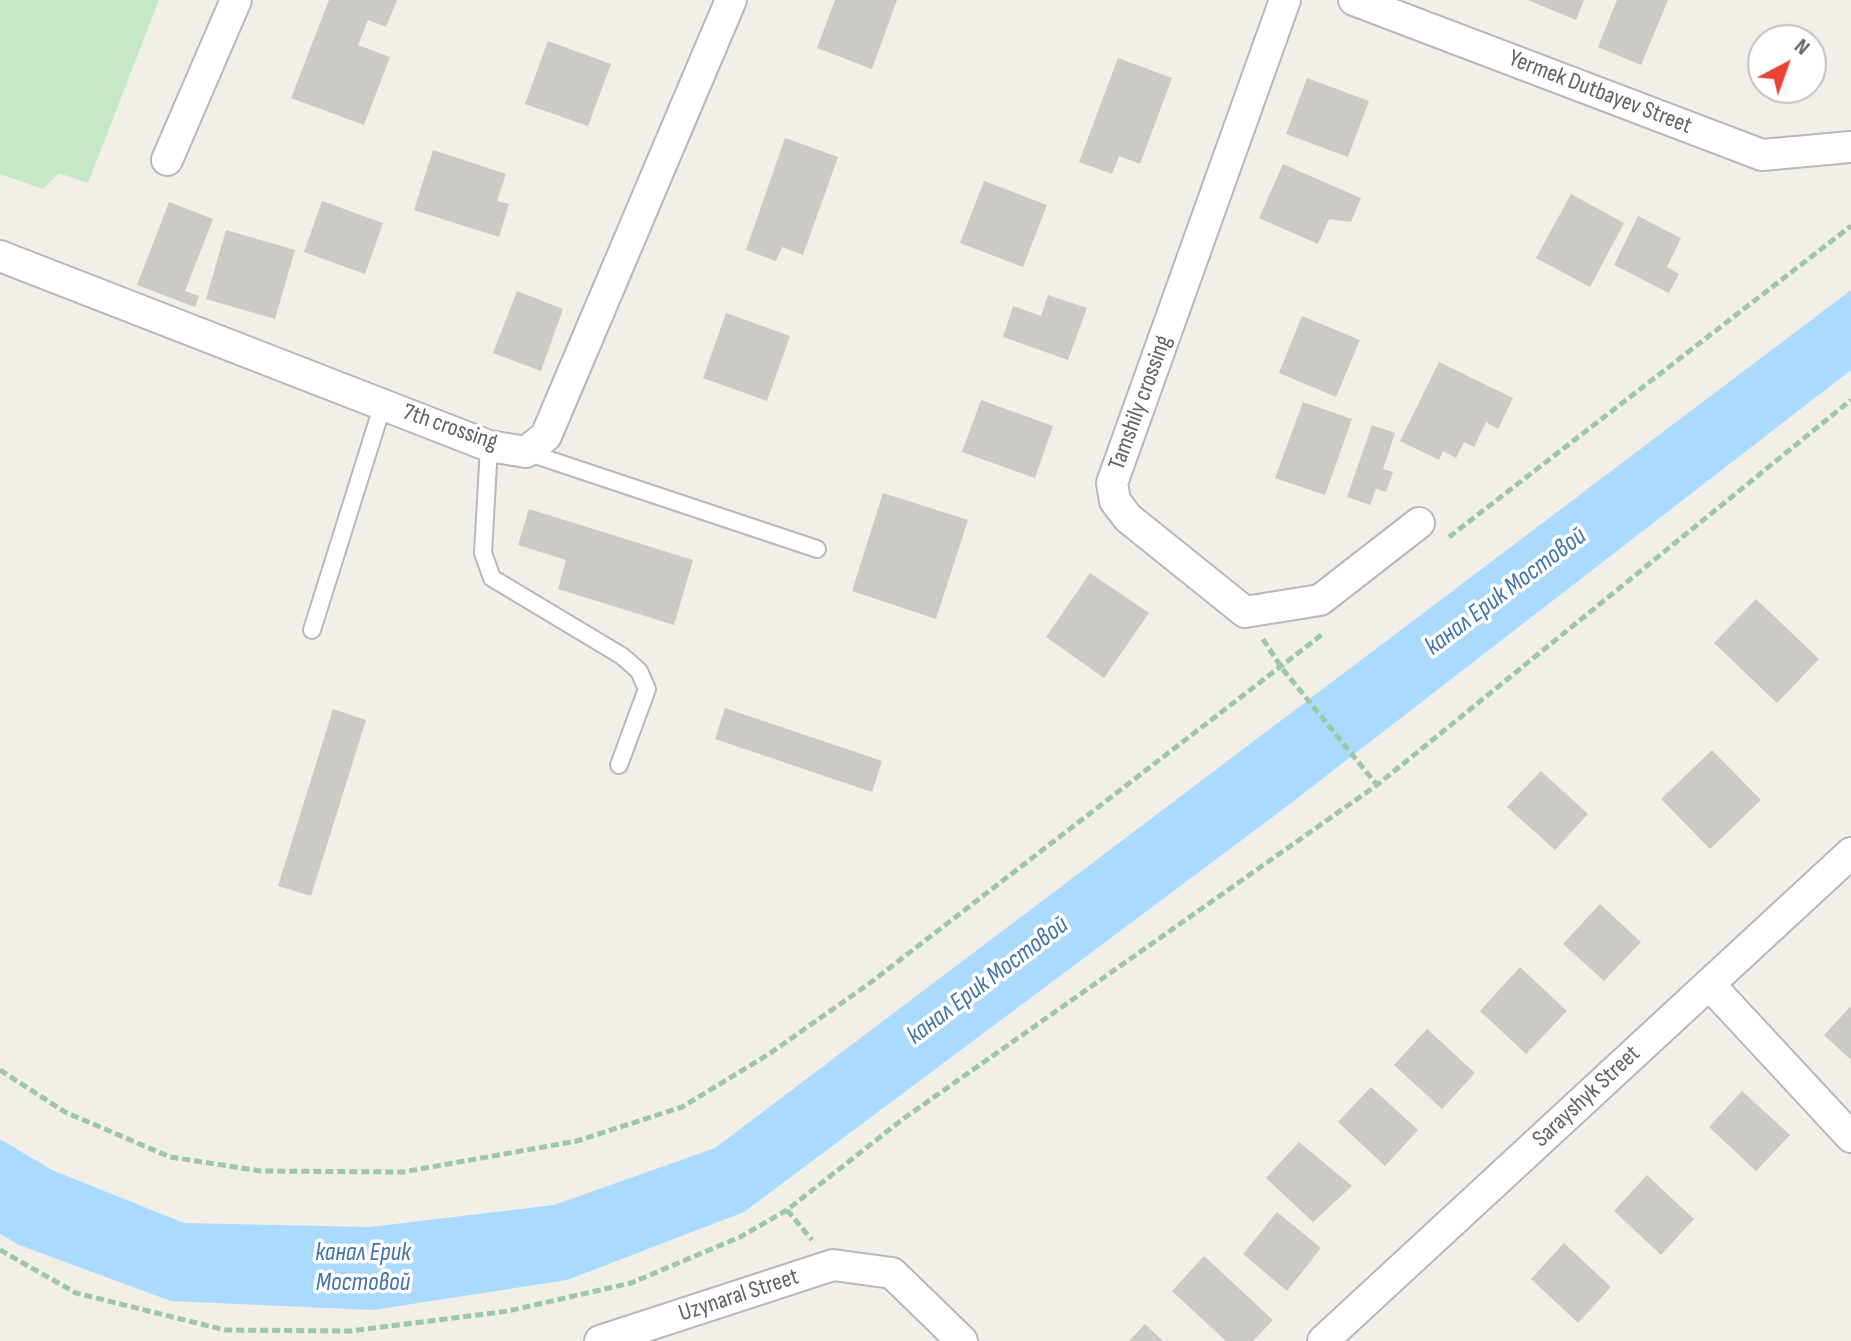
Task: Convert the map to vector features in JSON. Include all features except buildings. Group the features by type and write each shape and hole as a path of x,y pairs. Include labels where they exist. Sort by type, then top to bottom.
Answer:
{"street":[{"path":"167,160 236,0"},
{"name":"7th crossing","path":"0,256 489,446 526,452 546,436 731,0"},
{"name":"Tamshily crossing","path":"1285,0 1112,483 1115,501 1128,518 1245,612 1320,600 1419,523"},
{"name":"Yermek Dutbayev Street","path":"1354,0 1762,155 1851,147"},
{"name":"Sarayshyk Street","path":"1323,1341 1851,853"},
{"path":"1709,984 1851,1137"},
{"name":"Uzynaral Street","path":"600,1341 833,1265 892,1273 962,1341"}],"lane":[{"path":"312,630 383,404"},
{"path":"489,446 483,553 492,578 622,656 639,671 647,689 619,765"},
{"path":"526,452 817,549"}],"path":[{"path":"1442,542 1851,226"},
{"path":"0,1250 76,1293 225,1330 351,1331 508,1311 631,1283 740,1237 787,1210 903,1119 1377,785 1851,400"},
{"path":"0,1070 65,1112 170,1157 261,1171 403,1172 577,1141 652,1117 682,1107 769,1054 870,983 1331,628"},
{"path":"1290,677 1377,785"}],"green space":[{"path":"0,0 159,0 88,183 59,173 43,189 0,174"}],"water":[{"name":"канал Ерик Мостовой","path":"1851,290 1851,370 1282,810 744,1212 567,1280 373,1310 171,1301 19,1245 0,1234 0,1139 52,1170 184,1223 370,1227 554,1205 715,1148"}]}
